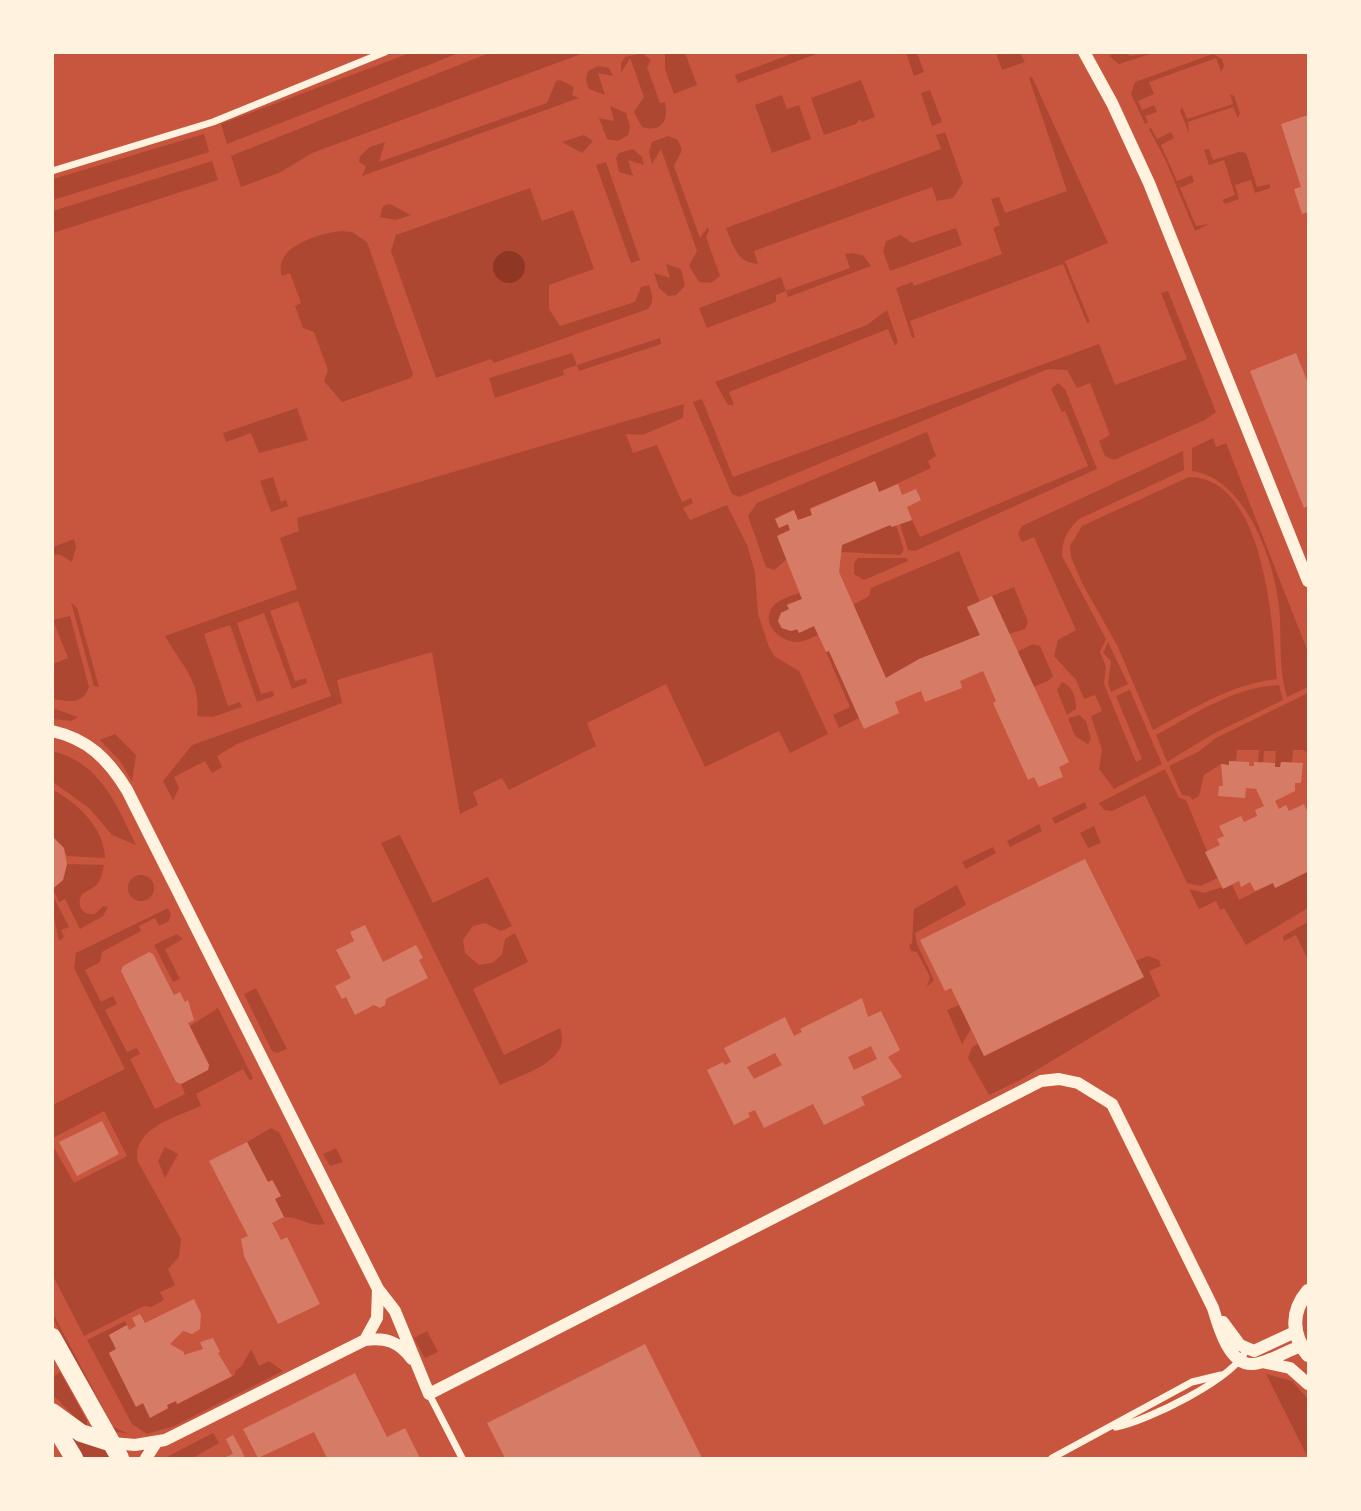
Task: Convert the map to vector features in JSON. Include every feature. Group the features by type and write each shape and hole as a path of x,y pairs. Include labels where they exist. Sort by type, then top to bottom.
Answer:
{"main road":[{"path":"1305,1350 1295,1332 1299,1305 1308,1291"},
{"path":"52,1337 57,1356 116,1451"},
{"path":"52,1412 81,1433 116,1451"},
{"path":"52,1422 75,1458"}],"street":[{"path":"52,171 212,122 385,52"},
{"path":"1084,52 1132,143 1308,581"},
{"path":"52,731 90,746 108,762 122,782 378,1289 396,1311 414,1362 462,1458"},
{"path":"429,1394 1041,1081 1059,1079 1078,1083 1112,1104 1213,1308 1252,1364 1305,1350"},
{"path":"365,1340 377,1318 378,1289"},
{"path":"1052,1458 1112,1428 1144,1419 1195,1394 1244,1355 1295,1332"},
{"path":"116,1451 156,1443 365,1340 391,1341 402,1347 414,1362"},
{"path":"1262,1362 1290,1368 1308,1384"},
{"path":"146,1458 156,1443"}],"shaded area":[{"path":"797,52 819,53 738,83 735,75"},
{"path":"1116,52 1130,56 1153,53 1119,64 1109,56"},
{"path":"410,53 459,53 227,144 221,124"},
{"path":"489,53 584,53 312,153 281,172 241,187 231,156"},
{"path":"642,53 651,60 647,67 660,103 665,102 665,119 655,128 642,127 634,112 644,97 630,58 621,73 621,63 625,57"},
{"path":"665,53 685,53 697,85 674,94 665,69"},
{"path":"906,53 917,53 924,72 914,76"},
{"path":"996,53 1020,53 1025,62 1002,70"},
{"path":"1213,54 1222,59 1224,66 1221,72 1216,58 1149,82 1154,94 1138,101 1142,110 1154,105 1157,112 1145,116 1148,122 1145,124 1131,94 1135,82"},
{"path":"598,66 609,68 613,76 598,73 605,95 589,89 586,80 588,71"},
{"path":"1032,77 1108,243 1065,261 1090,322 1087,323 1063,264 910,321 915,337 912,338 896,288 912,282 914,286 1002,254 993,228 1000,225 991,199 999,197 1005,213 1067,191 1029,78"},
{"path":"560,80 574,87 572,95 579,98 362,176 366,166 359,162 360,156 370,147 385,142 379,162 547,103 556,81"},
{"path":"861,80 875,117 862,122 860,119 856,124 824,135 811,98"},
{"path":"930,90 942,122 932,126 921,93"},
{"path":"1230,94 1234,96 1240,113 1238,118 1233,107 1188,122 1189,134 1180,110 1182,107 1187,119 1233,104"},
{"path":"782,95 787,109 799,105 811,139 772,153 755,105"},
{"path":"610,106 626,113 630,127 628,135 618,141 607,139 599,118 614,121"},
{"path":"1151,128 1157,139 1171,132 1174,138 1161,145 1177,181 1192,175 1194,182 1180,188 1196,226 1209,224 1195,231 1165,159 1149,129"},
{"path":"945,132 963,183 953,198 937,201 932,187 754,251 758,264 740,257 734,247 726,228 941,149 936,135"},
{"path":"204,134 209,152 53,200 53,179"},
{"path":"584,135 593,141 582,153 562,142"},
{"path":"668,136 678,140 682,150 674,166 700,238 708,227 706,237 720,276 711,283 699,282 689,266 697,251 661,149 652,164 649,152 652,142"},
{"path":"633,149 642,157 644,165 628,160 633,176 619,172 616,158 619,153"},
{"path":"1209,149 1213,160 1239,152 1246,153 1257,187 1270,184 1270,188 1255,193 1251,180 1235,185 1239,199 1225,204 1222,200 1235,195 1224,160 1209,165 1204,150"},
{"path":"212,161 218,180 53,233 53,211"},
{"path":"606,162 640,260 631,263 596,165"},
{"path":"530,188 542,221 573,210 594,269 549,285 549,309 560,326 635,302 641,287 649,285 652,303 648,309 494,363 491,359 436,378 391,251 396,235"},
{"path":"390,204 411,215 396,220 380,217 383,206"},
{"path":"956,228 962,245 890,271 883,251 886,241 901,235 912,243"},
{"path":"341,231 352,232 367,242 413,374 411,378 342,402 324,381 328,370 314,332 303,328 295,306 301,303 290,273 282,276 281,266 284,257 300,243"},
{"path":"509,251 521,255 525,267 521,279 509,283 497,279 493,267 497,255"},
{"path":"845,254 864,256 871,266 788,297 786,291 850,268"},
{"path":"666,264 681,269 685,286 676,295 668,296 659,288 654,273 670,278"},
{"path":"781,277 786,291 776,295 776,302 707,328 699,308"},
{"path":"1168,291 1216,412 1205,420 1114,460 1105,456 1099,441 1110,435 1090,383 1077,388 1067,370 1048,369 739,497 732,494 693,402 702,399 733,477 1099,344 1115,385 1187,359 1161,293"},
{"path":"887,310 898,342 895,346 888,329 729,392 734,405 728,405 715,382 867,325"},
{"path":"660,338 661,344 579,371 577,365"},
{"path":"572,353 577,365 563,370 564,375 495,398 489,378"},
{"path":"1058,383 1065,389 1097,469 915,551 908,550 900,524 912,520 920,537 1088,466 1065,411 1062,412 1051,389"},
{"path":"684,404 683,418 642,435 626,434 633,453 657,445 682,502 691,498 693,503 683,508 690,520 727,505 747,545 755,572 758,614 769,647 774,656 799,671 828,734 790,753 779,731 705,767 666,684 587,723 596,746 509,790 502,778 473,792 478,805 460,814 432,652 337,680 342,703 237,744 217,756 222,767 212,773 205,761 174,777 179,788 173,800 163,781 192,745 331,696 298,601 270,611 295,681 306,678 307,683 292,689 264,613 237,623 261,694 273,691 274,696 257,702 230,625 204,634 228,706 240,702 242,707 213,717 197,716 198,704 193,683 165,636 297,589 280,538 299,531 297,518"},
{"path":"297,408 308,440 259,453 251,433 226,442 223,433"},
{"path":"927,432 936,456 928,461 931,468 879,492 875,481 810,508 812,515 798,520 793,510 775,518 779,528 788,524 790,530 787,559 774,570 766,567 748,516 757,503"},
{"path":"1213,438 1216,447 1226,443 1308,652 1308,687 1287,697 1281,663 1279,606 1271,566 1263,544 1242,504 1227,488 1211,477 1192,471 1192,448"},
{"path":"1183,451 1184,470 1079,519 1064,540 1062,556 1106,639 1100,652 1106,667 1104,684 1136,762 1142,759 1116,696 1130,690 1162,764 1114,789 1099,769 1102,750 1091,716 1102,711 1095,695 1084,699 1076,680 1054,656 1058,640 1076,630 1034,537 1022,542 1018,534 1022,526"},
{"path":"273,477 281,502 286,500 288,506 271,512 260,481"},
{"path":"1189,477 1214,484 1234,501 1249,527 1260,558 1267,592 1277,679 1228,692 1153,730 1118,647 1082,583 1071,557 1070,546 1082,526"},
{"path":"896,525 904,550 900,555 841,552 842,545"},
{"path":"74,539 76,547 72,562 61,555 53,554 53,547"},
{"path":"959,551 980,602 967,608 980,635 920,659 886,678 853,605 869,596 871,588"},
{"path":"858,558 907,558 908,561 864,580 854,574 854,563"},
{"path":"1014,587 1028,622 1025,629 1009,634 992,596"},
{"path":"799,593 802,599 787,604 789,609 781,613 778,621 781,628 791,631 814,626 818,635 797,642 778,635 769,618 776,603"},
{"path":"71,602 77,608 99,687 94,686"},
{"path":"70,616 89,687 79,700 70,701 53,699 53,664 68,658 53,620"},
{"path":"1108,642 1128,684 1111,692 1108,683 1111,661 1103,653"},
{"path":"1033,644 1040,646 1053,676 1033,687 1017,652"},
{"path":"829,651 859,718 839,728 833,715 850,707 826,652"},
{"path":"1062,682 1071,689 1076,701 1076,709 1067,715 1057,690"},
{"path":"1279,685 1283,700 1213,734 1167,762 1156,735 1230,696"},
{"path":"1308,693 1308,754 1304,750 1293,750 1292,762 1281,762 1280,767 1275,767 1276,751 1264,751 1263,763 1258,763 1259,750 1237,750 1236,761 1229,761 1229,765 1221,764 1204,775 1199,796 1192,800 1190,796 1182,795 1169,766 1198,752 1216,738"},
{"path":"52,708 78,717 71,721 53,719"},
{"path":"1079,715 1086,721 1091,739 1088,744 1075,736 1068,718"},
{"path":"115,734 136,755 132,781 120,761 100,740"},
{"path":"52,751 69,757 95,775 114,800 136,845 112,835 89,808 53,782"},
{"path":"1165,769 1179,798 1186,800 1218,878 1201,886 1187,883 1145,795 1112,811 1104,810 1099,803"},
{"path":"53,790 80,809 95,827 104,847 105,858 67,856 53,836"},
{"path":"1085,802 1087,808 1055,824 1052,818"},
{"path":"1039,824 1042,831 1010,847 1007,841"},
{"path":"1094,826 1101,843 1088,848 1080,833"},
{"path":"400,835 433,903 488,877 512,926 501,931 485,923 473,926 463,940 465,953 479,965 492,963 502,955 505,939 515,933 528,962 473,989 504,1055 560,1028 562,1039 559,1049 544,1065 500,1085 381,843"},
{"path":"993,847 996,853 966,869 962,862"},
{"path":"67,864 104,865 100,881 82,894 80,902 81,909 90,914 95,914 103,906 108,907 103,916 80,929 65,899 59,902 53,889 63,880"},
{"path":"1307,872 1308,908 1246,945 1224,908 1220,910 1216,901 1199,909 1189,889 1204,893 1232,884 1239,900 1273,883 1276,888"},
{"path":"141,875 150,879 154,888 150,897 141,901 132,897 128,888 132,879"},
{"path":"957,885 966,905 915,933 917,944 934,980 927,987 930,977 917,952 911,951 909,945 912,943 914,909"},
{"path":"52,894 69,927 61,930 64,937 59,941 53,912"},
{"path":"168,908 171,914 169,921 159,926 155,918 139,926 141,931 102,952 100,962 85,970 101,1002 113,996 117,1004 105,1010 127,1052 137,1048 140,1054 130,1059 155,1109 185,1094 181,1084 208,1070 209,1065 190,1026 218,1008 253,1078 250,1081 243,1069 196,1094 201,1106 158,1125 142,1140 138,1150 138,1162 181,1239 179,1257 168,1269 175,1285 160,1292 164,1300 151,1307 144,1306 84,1336 53,1276 53,1146 74,1183 127,1156 104,1111 53,1138 53,1105 125,1069 74,968 76,953"},
{"path":"1308,922 1308,960 1296,935 1284,941 1283,936"},
{"path":"177,934 183,939 165,949 180,979 173,982 154,945"},
{"path":"1148,956 1159,960 1161,966 1149,971 1160,996 1020,1080 989,1095 968,1058 972,1047 978,1044 985,1056 1143,978 1135,961"},
{"path":"256,988 287,1049 277,1053 272,1051 244,994"},
{"path":"959,1005 971,1029 962,1044 947,1010"},
{"path":"271,1128 279,1132 325,1224 284,1217 275,1199 280,1195 273,1180 268,1182 247,1142"},
{"path":"165,1147 178,1154 165,1178 158,1161"},
{"path":"336,1148 343,1162 330,1166 323,1154"},
{"path":"52,1312 113,1427 129,1434 112,1431"},
{"path":"125,1321 127,1325 109,1335 116,1349 109,1353 136,1406 143,1403 150,1417 168,1409 167,1405 176,1401 178,1404 235,1375 251,1349 259,1366 269,1361 283,1371 174,1426 147,1434 132,1424 87,1340"},
{"path":"427,1331 438,1352 425,1358 414,1338"},
{"path":"60,1372 87,1421 87,1426 53,1395 53,1377"},
{"path":"1266,1374 1292,1381 1308,1399 1308,1458"},
{"path":"213,1433 219,1443 193,1458 165,1458"},
{"path":"74,1435 104,1448 110,1458 85,1458 72,1438"}],"building":[{"path":"1308,115 1308,212 1302,214 1294,189 1301,187 1281,124"},
{"path":"1296,353 1308,383 1308,506 1304,508 1250,371"},
{"path":"875,481 879,492 898,484 902,495 916,489 921,500 907,507 912,520 892,527 890,525 842,545 839,572 886,678 919,659 980,635 967,607 992,596 1069,762 1059,767 1063,777 1039,787 1034,777 1028,780 993,703 996,701 983,671 960,681 962,688 925,702 921,691 895,702 899,713 864,729 829,651 826,652 814,626 799,633 797,629 791,631 782,628 778,621 781,613 789,609 787,605 802,599 777,536 790,530 788,524 779,528 775,519 794,510 798,520 812,515 810,509"},
{"path":"1229,761 1249,762 1249,766 1254,766 1254,762 1275,763 1275,767 1280,767 1281,762 1303,763 1301,783 1295,783 1295,791 1275,801 1279,809 1286,805 1289,811 1304,804 1308,813 1307,872 1275,888 1273,883 1255,891 1250,882 1241,887 1239,881 1223,889 1205,852 1220,845 1217,839 1224,836 1219,826 1241,816 1244,822 1257,816 1255,810 1264,806 1256,789 1246,788 1245,798 1218,796 1219,786 1223,786 1221,764 1229,765"},
{"path":"52,836 64,848 67,864 63,880 52,889"},
{"path":"1085,859 1144,977 984,1056 951,988 945,991 920,940"},
{"path":"365,925 383,962 416,945 423,958 419,960 428,978 386,999 385,1005 380,1008 374,1005 355,1015 346,997 342,999 335,986 351,978 336,950 354,941 350,932"},
{"path":"149,952 153,954 174,995 180,992 185,1002 188,1000 194,1020 188,1023 209,1065 208,1070 181,1084 176,1082 121,971 123,966"},
{"path":"862,998 868,1017 881,1011 900,1050 888,1057 902,1077 861,1097 865,1105 824,1125 813,1104 764,1128 755,1110 748,1113 750,1117 734,1125 707,1070 723,1062 725,1065 731,1062 724,1048 785,1017 794,1036 802,1032 800,1029","holes":["871,1046 877,1059 854,1070 848,1057","775,1053 782,1065 754,1079 747,1067"]},
{"path":"102,1121 119,1154 77,1176 59,1142"},
{"path":"247,1142 268,1182 272,1180 281,1196 275,1199 284,1217 272,1223 281,1240 287,1237 320,1304 278,1324 244,1256 241,1239 248,1236 209,1161"},
{"path":"194,1299 201,1314 200,1329 192,1334 183,1331 170,1344 184,1352 184,1355 203,1349 200,1342 213,1338 220,1352 218,1353 232,1376 177,1404 176,1401 167,1405 168,1408 150,1418 143,1403 136,1407 109,1353 116,1349 109,1335 127,1325 129,1330 136,1326 132,1318 140,1314 145,1323"},
{"path":"645,1344 702,1458 505,1458 487,1423"},
{"path":"355,1373 387,1437 405,1428 420,1458 327,1458 314,1432 258,1458 243,1429"},
{"path":"233,1435 245,1458 223,1458 233,1454 226,1439"}]}
